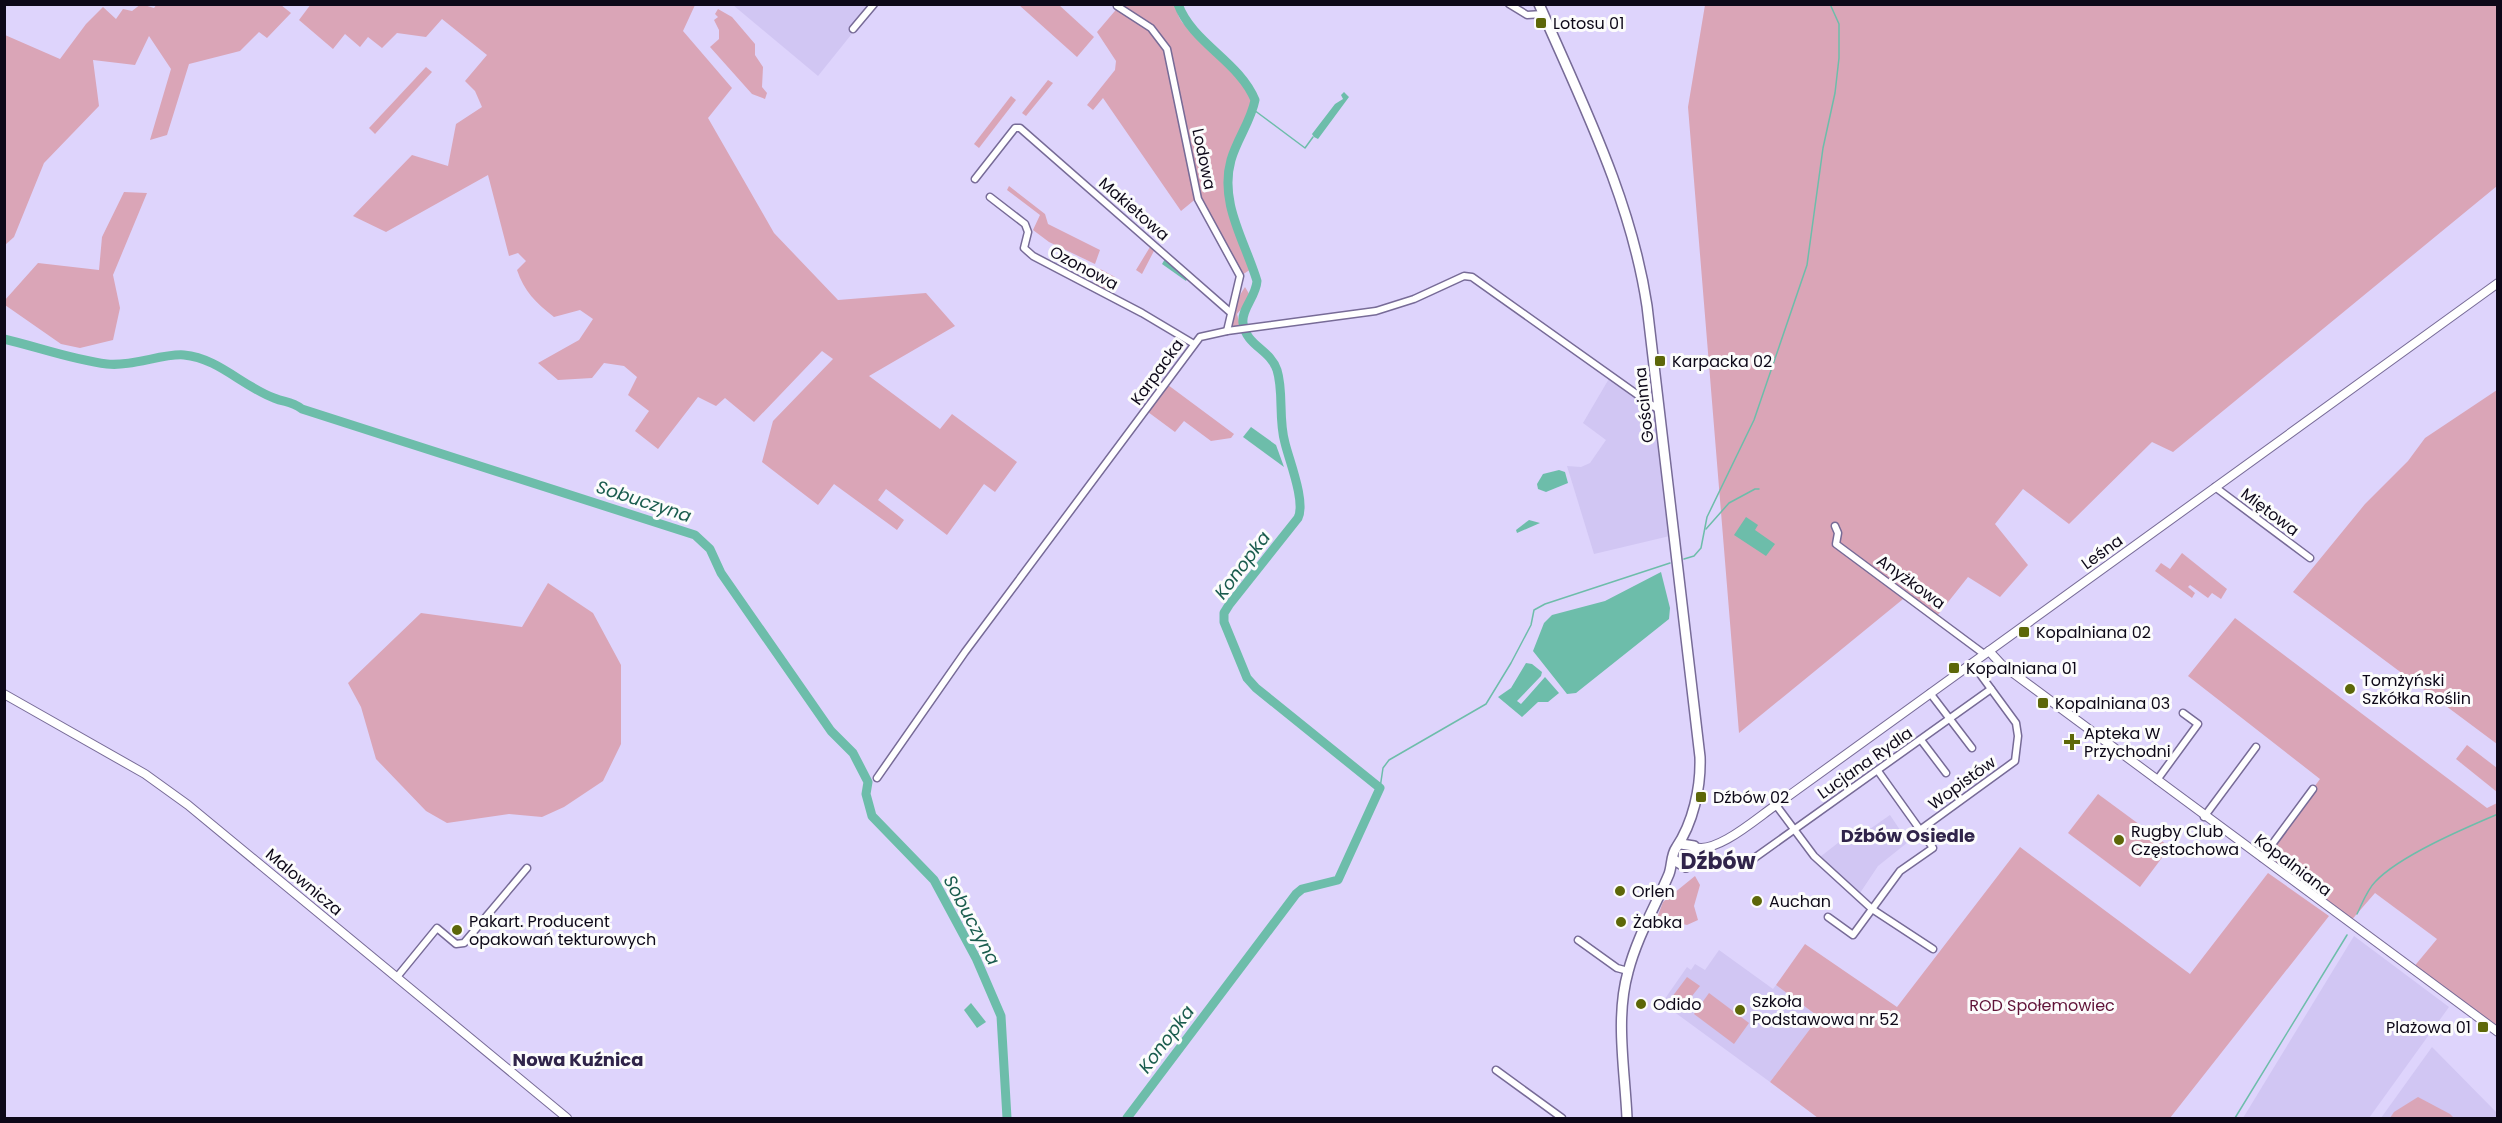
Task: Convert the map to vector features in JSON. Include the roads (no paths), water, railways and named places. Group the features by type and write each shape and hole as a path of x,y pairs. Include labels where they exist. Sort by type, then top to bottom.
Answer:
{"main road":[{"name":"Gościnna","path":"1539,4 1628,216 1644,282 1700,757 1700,785 1690,818 1691,848"},
{"path":"1691,848 1690,866 1678,863 1674,850 1691,848"},
{"path":"1627,1119 1623,1000 1628,971 1641,931 1666,881 1678,863"}],"street":[{"path":"853,29 874,4"},
{"path":"1509,4 1527,15 1544,15"},
{"name":"Lodowa","path":"1117,6 1151,28 1167,49 1198,199 1240,276 1227,331"},
{"name":"Makietowa","path":"975,179 1015,128 1020,128 1230,312"},
{"name":"Ozonowa","path":"990,197 1025,224 1028,232 1024,248 1033,256 1142,313 1194,344"},
{"name":"Karpacka","path":"877,778 972,643 1194,344 1205,335 1376,311 1414,299 1464,276 1472,277 1659,410"},
{"name":"Leśna","path":"1691,848 1722,842 1776,805 2498,283"},
{"name":"Miętowa","path":"2215,487 2310,558"},
{"name":"Anyżkowa","path":"1835,526 1838,533 1836,544 1986,652"},
{"name":"Kopalniana","path":"1986,652 2204,817 2498,1032"},
{"name":"Wopistów","path":"1920,830 2015,761 2018,736 2016,723 1972,663"},
{"name":"Lucjana Rydla","path":"1753,859 1991,689"},
{"path":"1930,693 1972,748"},
{"name":"Malownicza","path":"4,694 145,774 188,805 567,1119"},
{"path":"2157,780 2198,724 2183,713"},
{"path":"1921,740 1946,773"},
{"path":"2204,817 2256,747"},
{"path":"1828,917 1853,935 1900,871 1933,848 1878,771"},
{"path":"2262,858 2313,789"},
{"path":"1776,805 1814,856 1872,909 1933,949"},
{"path":"397,977 437,928 456,944 464,943 527,868"},
{"path":"1578,940 1617,968 1628,971"},
{"path":"1496,1070 1562,1119"}],"waterway":[{"name":"Konopka","path":"1127,1118 1296,894 1302,889 1338,880 1380,788 1256,688 1247,678 1224,622 1224,613 1229,605 1298,518 1300,502 1283,434 1277,370 1269,357 1249,337 1243,323 1244,313 1257,281 1235,222 1228,191 1231,160 1255,100 1248,86 1238,74 1194,30 1178,4"},
{"path":"1684,559 1694,556 1701,548 1707,517 1754,420 1807,265 1823,148 1835,93 1839,58 1839,24 1830,4"},
{"path":"1254,110 1305,148 1313,137"},
{"name":"Sobuczyna","path":"4,339 107,364 126,364 176,355 196,357 208,361 262,393 302,409 695,535 710,549 721,573 831,731 853,753 868,782 866,794 872,816 934,880 976,958 1001,1016 1007,1118"},
{"path":"1706,529 1729,503 1759,489"},
{"path":"1380,788 1383,768 1389,760 1486,704 1531,625 1534,610 1545,604 1670,563"},
{"path":"2357,914 2375,882 2400,862 2498,814"},
{"path":"2235,1118 2347,935"}],"place":[{"name":"Lotosu 01","path":"1541,23"},
{"name":"Karpacka 02","path":"1660,361"},
{"name":"Kopalniana 02","path":"2024,632"},
{"name":"Kopalniana 01","path":"1954,668"},
{"name":"Tomżyński Szkółka Roślin","path":"2350,689"},
{"name":"Kopalniana 03","path":"2043,703"},
{"name":"Apteka W Przychodni","path":"2072,742"},
{"name":"Dźbów 02","path":"1701,797"},
{"name":"Rugby Club Częstochowa","path":"2119,840"},
{"name":"Orlen","path":"1620,891"},
{"name":"Auchan","path":"1757,901"},
{"name":"Żabka","path":"1621,922"},
{"name":"Pakart. Producent opakowań tekturowych","path":"457,930"},
{"name":"Odido","path":"1641,1004"},
{"name":"Szkoła Podstawowa nr 52","path":"1740,1010"},
{"name":"Plażowa 01","path":"2483,1027"}],"district":[{"name":"Dźbów Osiedle","path":"1908,835"},
{"name":"Dźbów","path":"1718,861"},
{"name":"Nowa Kuźnica","path":"578,1059"}],"park label":[{"name":"ROD Społemowiec","path":"2042,1005"}]}
